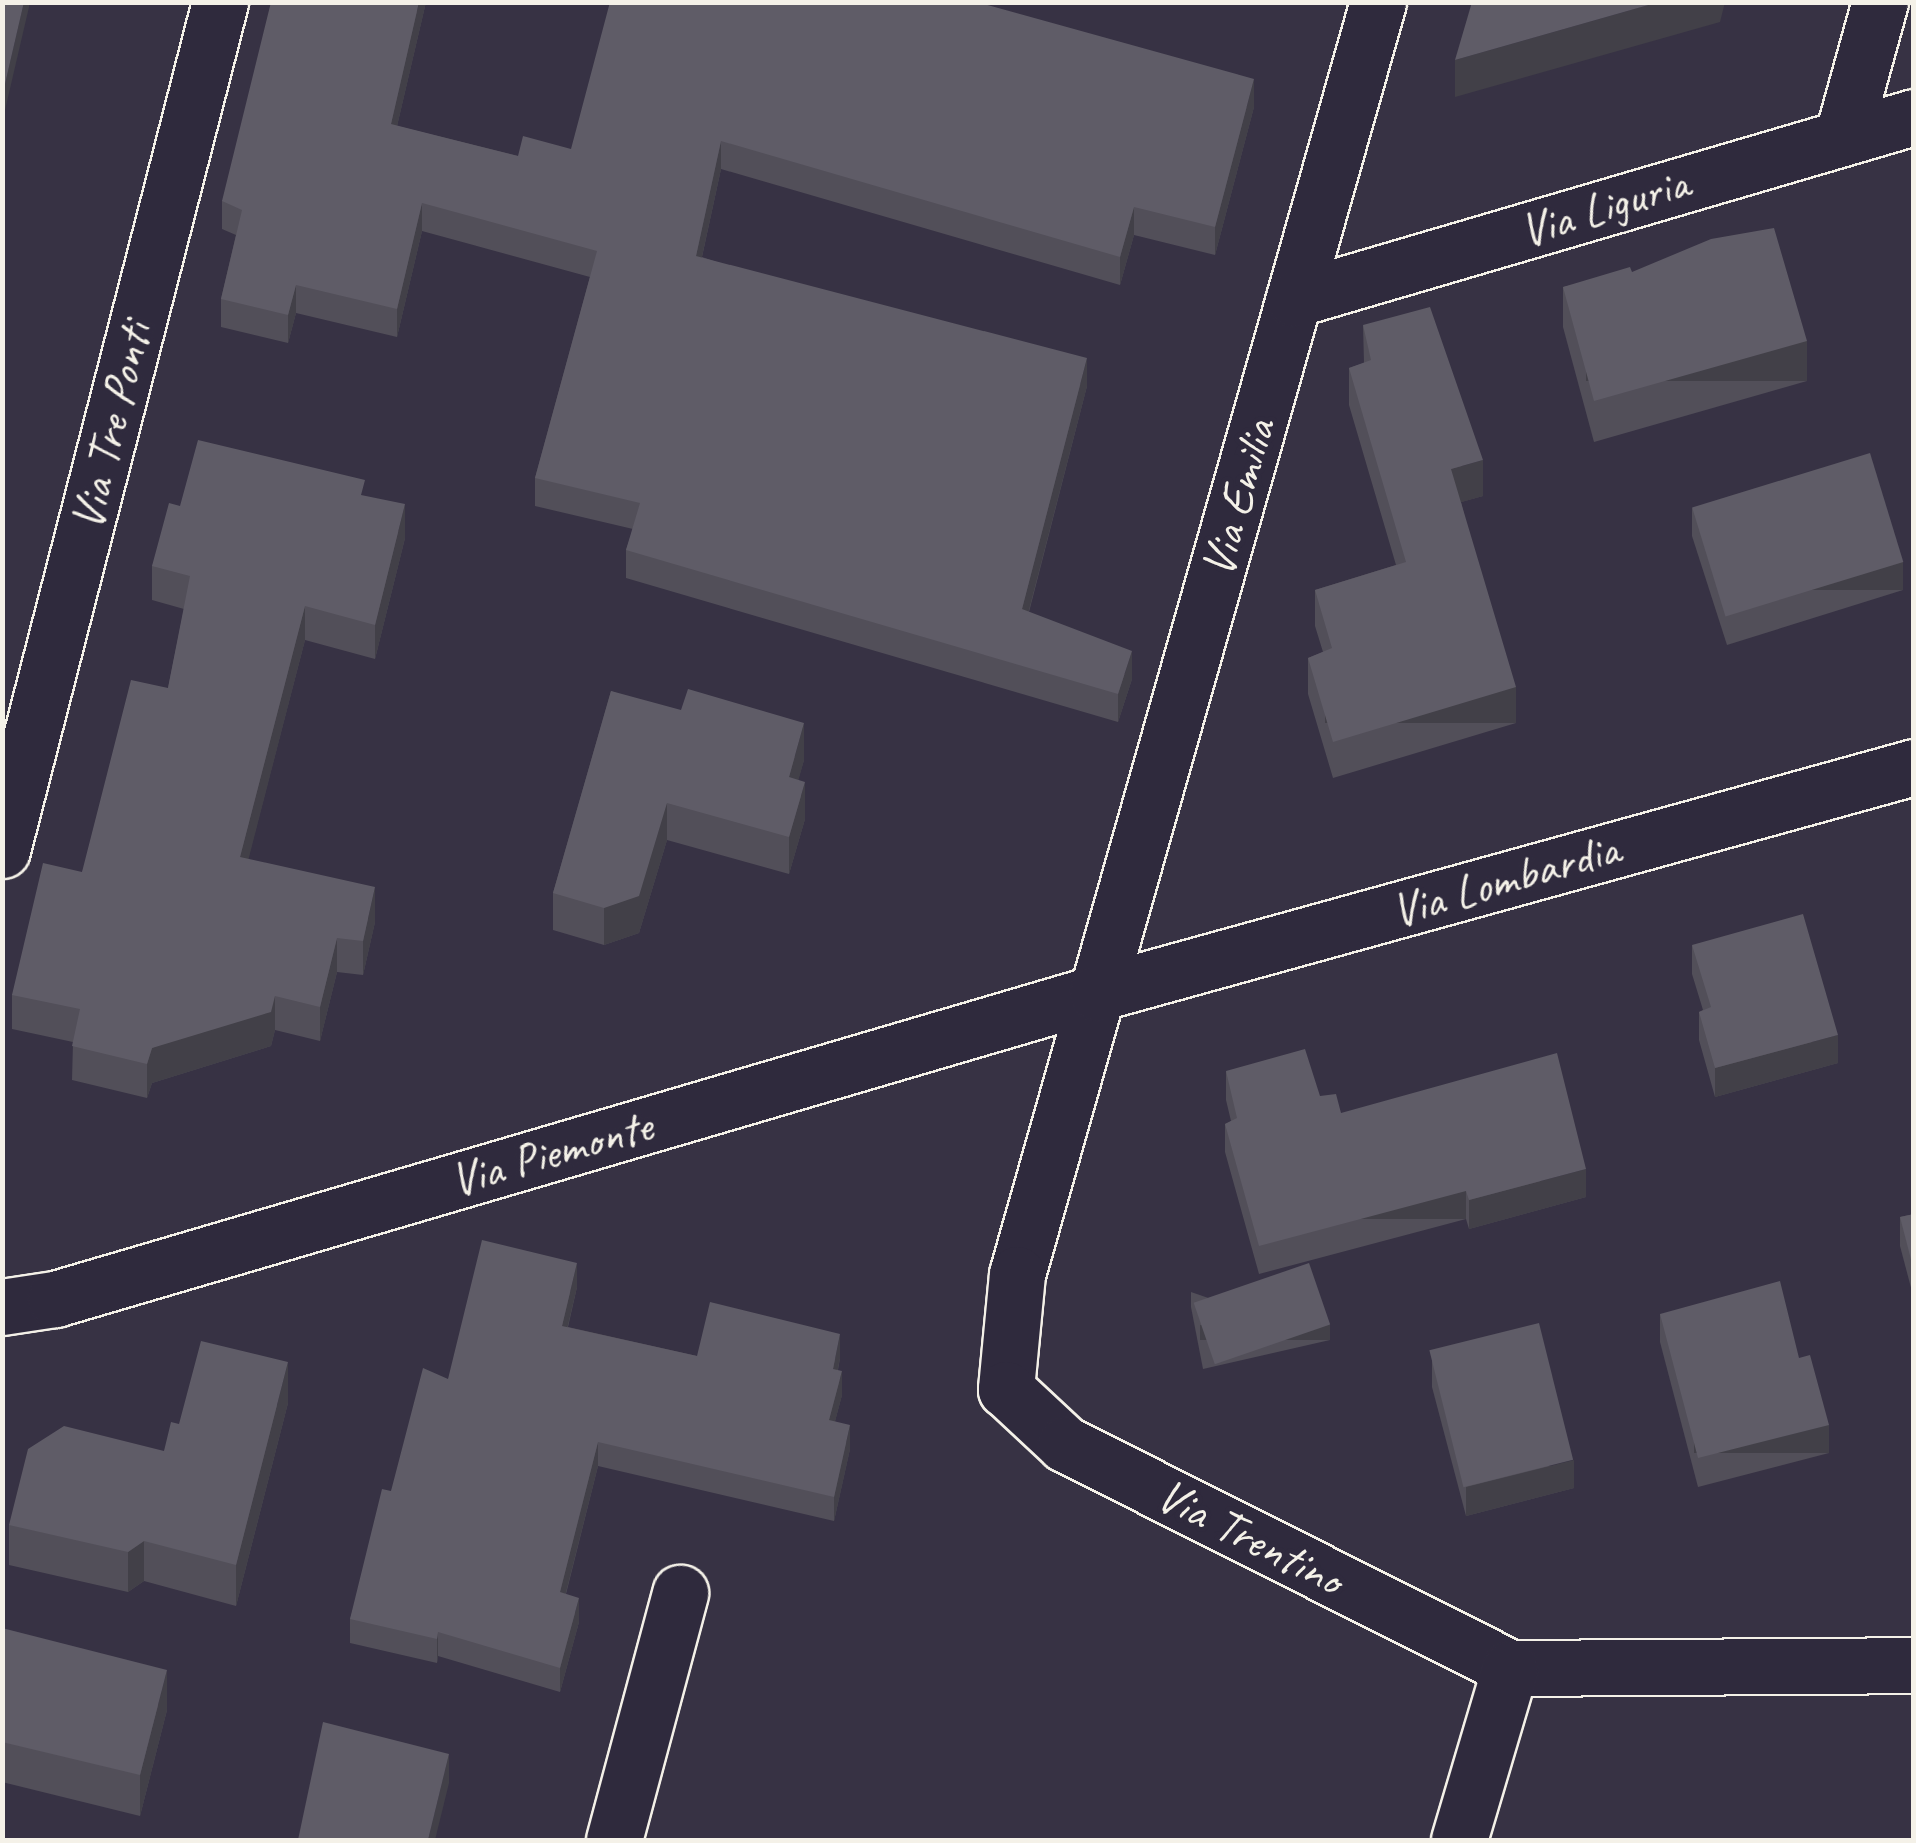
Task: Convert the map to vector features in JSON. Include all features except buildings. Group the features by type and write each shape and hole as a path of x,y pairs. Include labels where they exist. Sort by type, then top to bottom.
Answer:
{"street":[{"name":"Via Tre Ponti","path":"2,850 220,2"},
{"name":"Via Emilia","path":"1097,994 1378,2"},
{"path":"1843,136 1880,2"},
{"name":"Via Liguria","path":"1294,299 1914,116"},
{"name":"Via Lombardia","path":"1097,994 1914,767"},
{"name":"Via Piemonte","path":"2,1307 55,1299 1097,994"},
{"name":"Via Trentino","path":"1097,994 1017,1274 1006,1389 1064,1444 1510,1668 1914,1665"},
{"path":"614,1840 680,1593"},
{"path":"1459,1840 1510,1668"}]}
